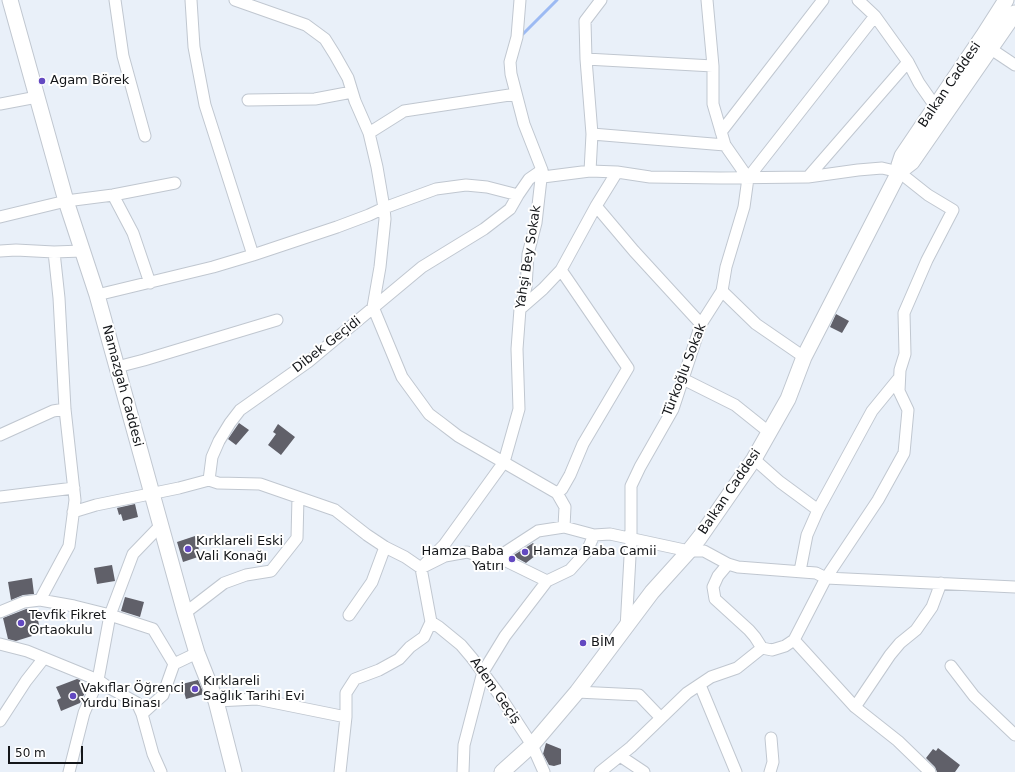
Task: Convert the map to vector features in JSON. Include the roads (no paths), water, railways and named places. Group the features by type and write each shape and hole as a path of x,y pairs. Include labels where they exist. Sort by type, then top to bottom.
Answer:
{"main road":[{"name":"Namazgah Caddesi","path":"10,0 66,201 117,367 185,613 197,653 216,701 234,772"},
{"name":"Balkan Caddesi","path":"899,172 899,164 902,156 1006,0"},
{"name":"Balkan Caddesi","path":"502,772 532,745 577,692 626,629 652,592 689,551 754,459 788,400 804,357 899,172 912,162 1015,13"}],"street":[{"path":"115,0 123,56 145,136"},
{"path":"191,0 194,47 204,105 253,255"},
{"path":"235,0 306,25 325,39 342,66 369,133 384,208 385,219 380,268 373,308 402,377 429,414 458,436 557,493 565,507 564,527"},
{"path":"520,0 517,38 510,62 511,74 524,124 542,170 543,177 590,171 617,172 650,177 808,177 882,168 899,172 928,195 953,210 927,260 904,313 905,354 899,378 899,391 908,410 904,453 878,500 826,578 794,640 785,646 772,650 762,648 749,630 715,599 713,587 718,576 728,564"},
{"path":"590,171 592,134 586,59 585,21 601,0"},
{"path":"707,0 713,66 713,104 725,145 748,178"},
{"path":"721,132 823,0"},
{"path":"858,0 875,16 908,62 934,106"},
{"path":"748,178 875,16"},
{"path":"991,49 1015,65"},
{"path":"586,59 713,66"},
{"path":"808,177 908,62"},
{"path":"248,100 315,99 352,92"},
{"path":"369,133 404,111 516,94"},
{"path":"0,104 37,96"},
{"path":"592,134 725,145"},
{"name":"Dibek Geçidi","path":"208,480 212,457 216,446 240,410 308,362 422,267 484,230 510,209 529,179 542,170"},
{"name":"Yahşi Bey Sokak","path":"421,568 444,545 504,462 519,409 518,350 520,309 526,287 528,254 536,224 542,170"},
{"path":"520,309 543,289 561,270 596,206 617,172"},
{"name":"Türkoğlu Sokak","path":"626,629 631,539 631,486 673,409 701,324 722,291 726,267 744,207 748,178"},
{"path":"0,217 66,201 113,195 175,183"},
{"path":"96,295 214,267 253,255 337,227 436,189 466,185 487,186 518,195"},
{"path":"113,195 133,233 150,283"},
{"path":"596,206 639,257 701,324"},
{"path":"0,251 82,251"},
{"path":"40,600 69,546 75,500 65,409 59,298 54,252"},
{"path":"557,493 562,489 570,475 582,444 628,368 561,270"},
{"path":"722,291 756,324 804,357"},
{"path":"117,367 277,320"},
{"path":"800,571 807,535 818,510 872,411 899,378"},
{"path":"683,379 735,405 770,433"},
{"path":"0,435 53,411 65,409"},
{"path":"754,459 780,482 818,510"},
{"path":"73,512 96,505 180,488 208,480 218,483 260,484 335,510 368,535 386,547 406,557 421,568 430,622 424,637 410,647 399,659 379,670 355,679 346,693 346,718 340,772"},
{"path":"0,497 74,488"},
{"path":"185,613 224,583 246,575 271,570 297,538 298,497"},
{"path":"71,771 84,713 98,680 110,615 133,554 161,525"},
{"path":"498,557 538,531 564,527 594,535 610,534 689,551 704,551 728,564 738,567 800,571 816,573 826,578 1015,587"},
{"path":"463,772 464,746 483,672 505,636 547,581 570,570 588,551 594,535"},
{"path":"349,615 372,582 386,547"},
{"path":"421,568 445,556 467,552 484,557 498,557 547,581"},
{"path":"855,707 890,655 900,643 916,630 932,607 941,583"},
{"path":"0,612 24,602 40,600 74,606 110,615 153,629 174,664"},
{"name":"Adem Geçiş","path":"430,622 439,626 461,646 483,672 532,745 544,772"},
{"path":"794,640 855,707 898,741 930,772"},
{"path":"0,644 27,651 98,680 137,703 142,714 153,754 161,772"},
{"path":"600,772 620,756 687,693 711,676 737,668 762,648"},
{"path":"142,714 163,695 174,664 197,653"},
{"path":"0,721 26,681 44,658"},
{"path":"951,666 974,696 1014,732"},
{"path":"700,685 736,772"},
{"path":"577,692 639,695 661,718"},
{"path":"216,701 257,699 346,718"},
{"path":"770,772 773,762 771,738"},
{"path":"620,756 644,772"}],"waterway":[{"path":"523,34 557,0"}],"place":[{"name":"Agam Börek","path":"42,81"},
{"name":"Kırklareli Eski Vali Konağı","path":"188,549"},
{"name":"Hamza Baba Camii","path":"525,552"},
{"name":"Hamza Baba Yatırı","path":"512,559"},
{"name":"Tevfik Fikret Ortaokulu","path":"21,623"},
{"name":"BİM","path":"583,643"},
{"name":"Kırklareli Sağlık Tarihi Evi","path":"195,689"},
{"name":"Vakıflar Öğrenci Yurdu Binası","path":"73,696"}]}
